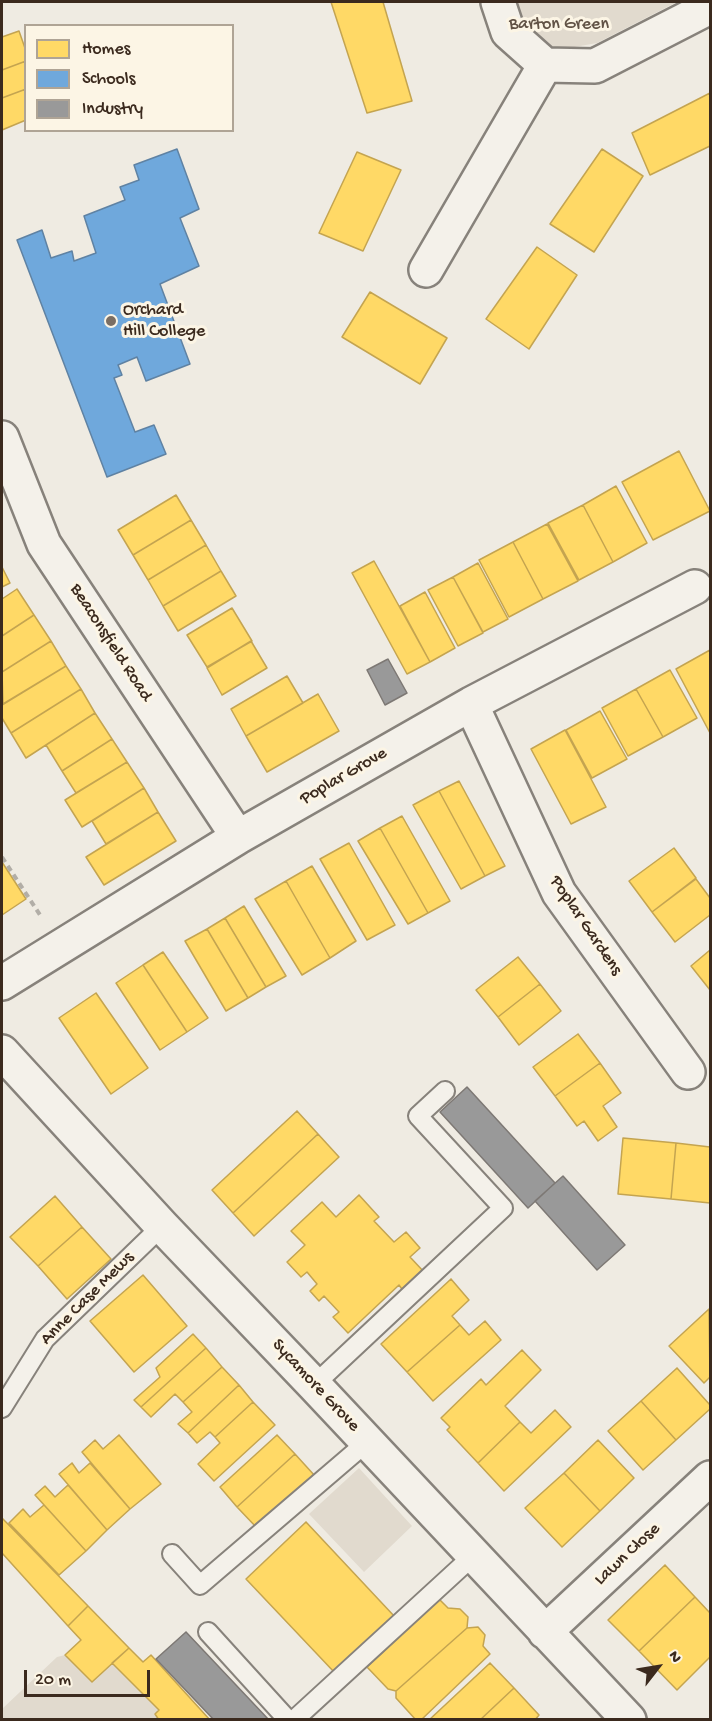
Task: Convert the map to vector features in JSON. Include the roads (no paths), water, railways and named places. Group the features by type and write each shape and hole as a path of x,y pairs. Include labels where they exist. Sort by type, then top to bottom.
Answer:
{"street":[{"path":"498,2 508,32 545,65 595,66 711,7"},
{"path":"426,270 545,65"},
{"name":"Beaconsfield Road","path":"2,438 44,544 238,837"},
{"name":"Poplar Grove","path":"2,983 238,837 471,704 695,587"},
{"name":"Poplar Gardens","path":"471,704 559,893 688,1072"},
{"name":"Sycamore Grove","path":"2,1052 162,1226 474,1555 624,1718"},
{"name":"Lawn Close","path":"545,1632 711,1478"}],"lane":[{"path":"314,1385 503,1208 418,1116 445,1091"},
{"name":"Anne Case Mews","path":"2,1408 45,1339 162,1226"},
{"path":"172,1554 200,1585 367,1442"},
{"path":"294,1719 474,1555"},
{"path":"208,1632 288,1719"}],"place":[{"name":"Orchard Hill College","path":"111,321"}],"park label":[{"name":"Barton Green","path":"559,25"}]}
